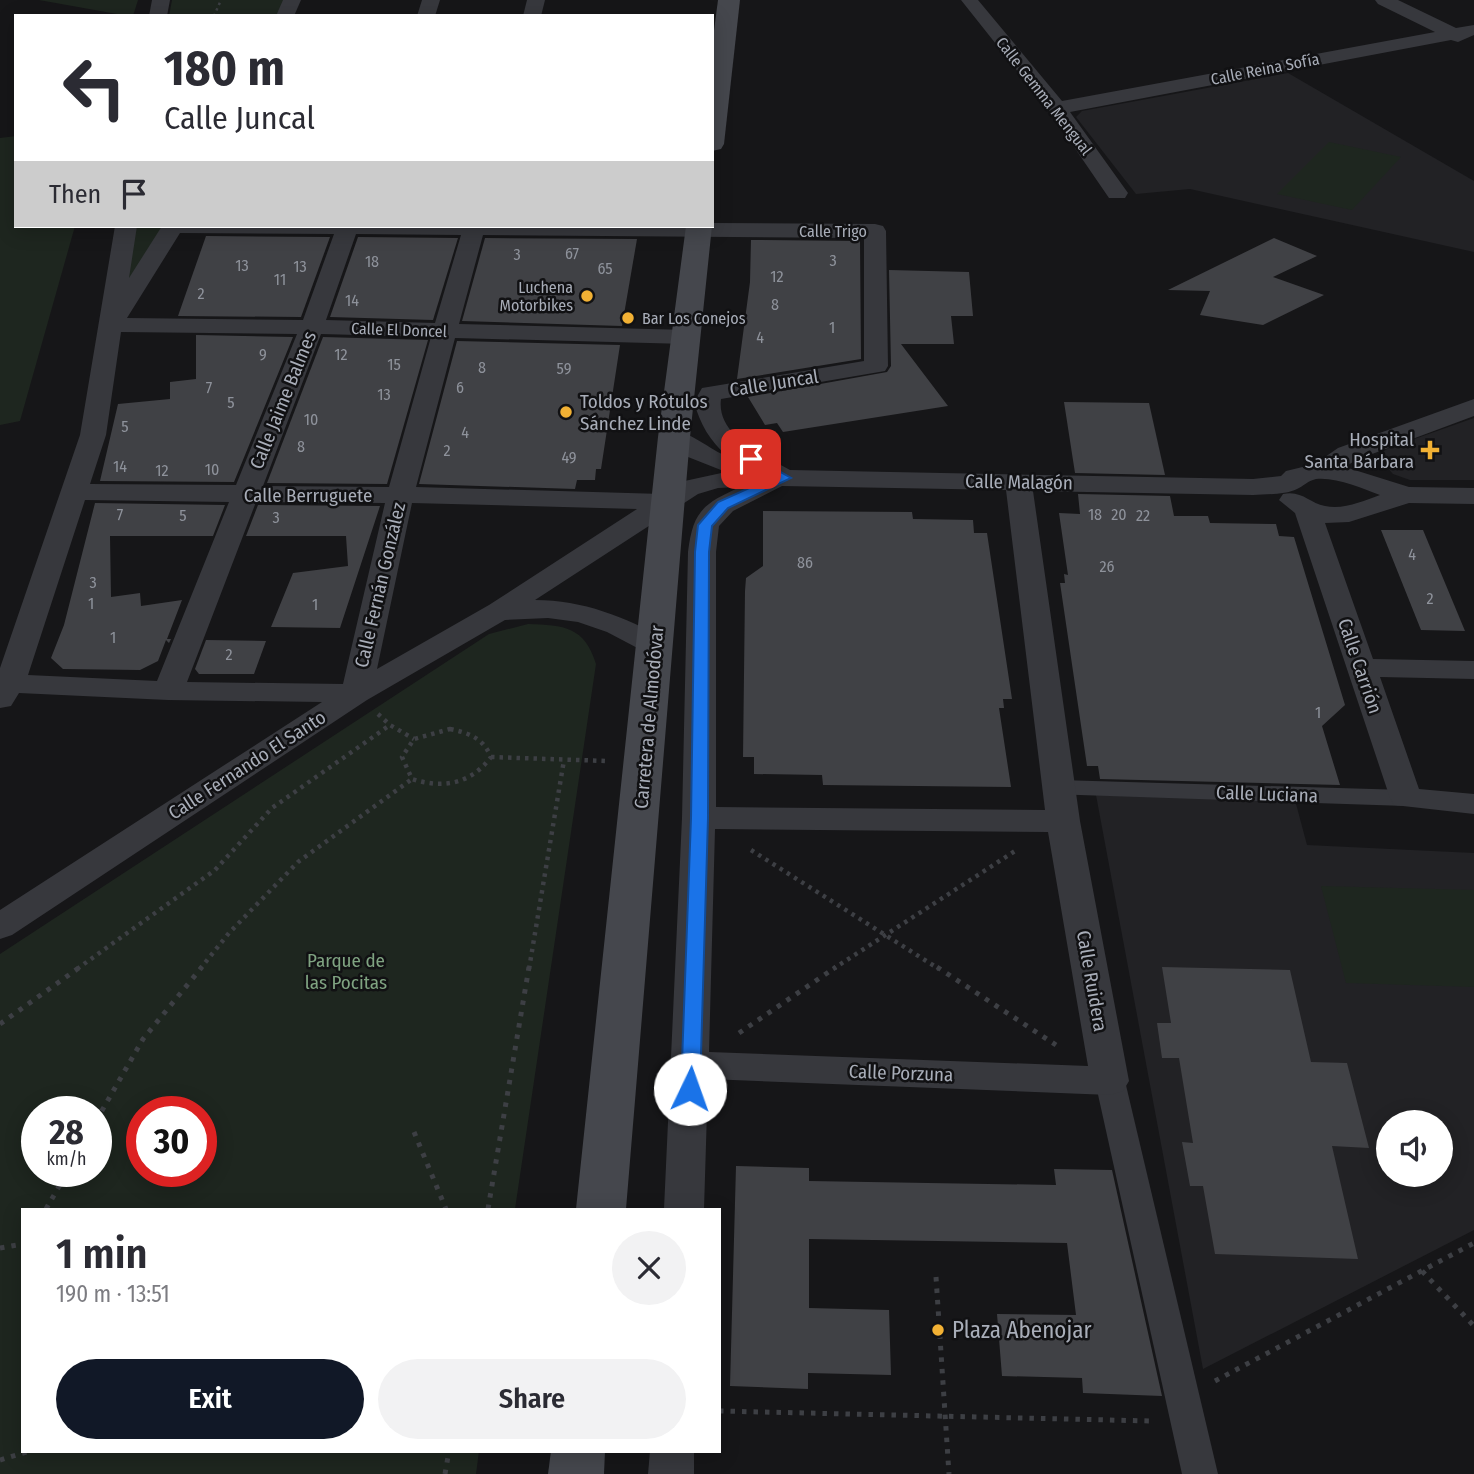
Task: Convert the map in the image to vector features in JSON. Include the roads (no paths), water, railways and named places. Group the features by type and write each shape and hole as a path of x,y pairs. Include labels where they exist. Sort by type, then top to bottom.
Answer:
{"main road":[{"path":"714,116 723,14"},
{"name":"Carretera de Almodóvar","path":"601,1208 673,449 699,228"},
{"path":"576,1474 578,1453"}],"street":[{"path":"1384,0 1469,34"},
{"path":"1407,0 1469,34"},
{"name":"Calle Gemma Mengual","path":"969,1 1057,108 1117,193"},
{"name":"Calle Reina Sofía","path":"1057,108 1469,34"},
{"path":"5,691 93,435 126,228"},
{"path":"111,325 172,228"},
{"name":"Calle Jaime Balmes","path":"168,691 312,327 348,228"},
{"path":"474,228 699,228"},
{"name":"Calle Fernán González","path":"5,691 356,693 400,495 443,331 474,228"},
{"name":"Calle Trigo","path":"699,228 874,231 876,366"},
{"name":"Calle El Doncel","path":"111,325 312,327 687,337"},
{"name":"Calle Juncal","path":"784,478 734,450 717,433 707,402 711,393 876,366"},
{"path":"1474,407 1358,480 1352,515 1337,516 1300,506 1295,477 1322,471 1358,480 1406,495 1474,496"},
{"name":"Calle Malagón","path":"673,449 691,470 713,475 1253,487 1300,506"},
{"path":"684,1208 692,1065 699,818 702,552 705,525 723,505 784,478"},
{"name":"Calle Malagón","path":"668,503 724,486 784,478"},
{"name":"Calle Ruidera","path":"1018,482 1063,821 1110,1081 1200,1474"},
{"name":"Calle Berruguete","path":"74,492 400,495 668,503"},
{"name":"Calle Fernando El Santo","path":"0,927 356,693 499,611 668,503"},
{"name":"Calle Carrión","path":"1300,506 1406,798"},
{"name":"Calle Fernando El Santo","path":"499,611 535,608 566,610 594,616 611,621 656,646"},
{"path":"1360,668 1474,670"},
{"name":"Calle Luciana","path":"1059,789 1406,798 1474,804"},
{"path":"699,818 1063,821"},
{"name":"Calle Porzuna","path":"692,1065 1110,1081"},
{"path":"671,1474 672,1453"}],"place":[{"name":"Luchena Motorbikes","path":"587,296"},
{"name":"Bar Los Conejos","path":"628,318"},
{"name":"Toldos y Rótulos Sánchez Linde","path":"566,412"},
{"name":"Hospital Santa Bárbara","path":"1430,450"},
{"name":"Plaza Abenojar","path":"938,1330"}],"park label":[{"name":"Parque de las Pocitas","path":"346,971"}]}
